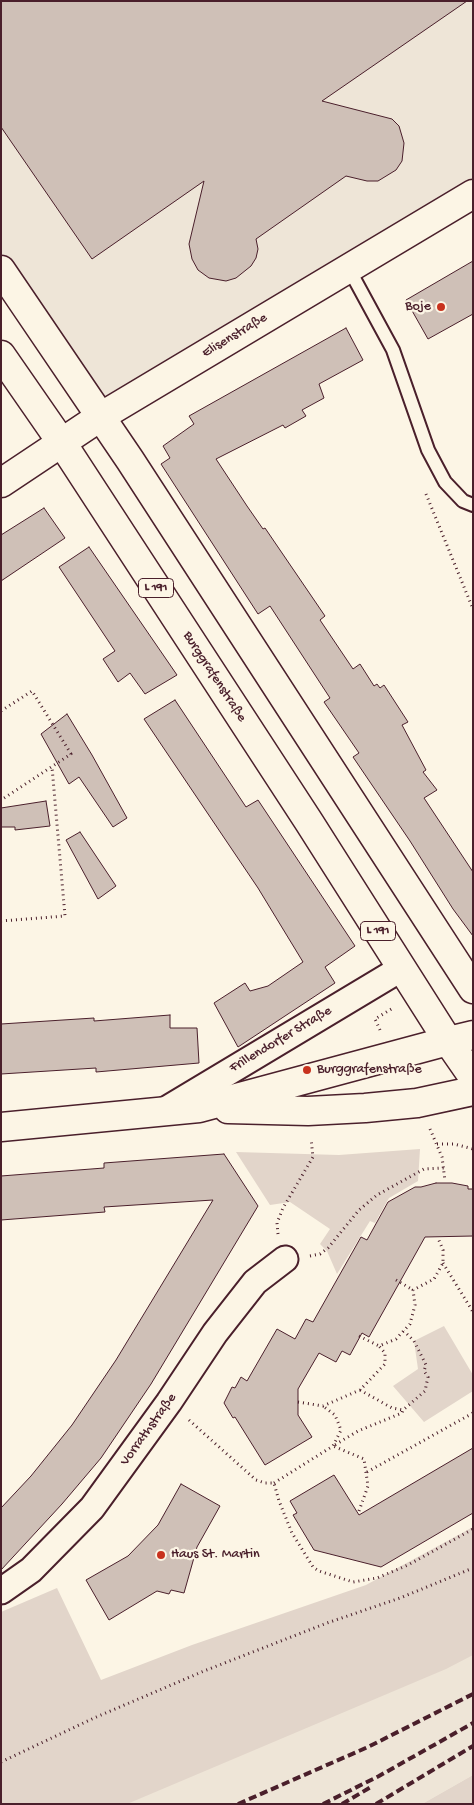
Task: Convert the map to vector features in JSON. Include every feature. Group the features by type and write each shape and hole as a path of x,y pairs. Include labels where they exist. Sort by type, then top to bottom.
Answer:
{"main road":[{"name":"Elisenstraße","path":"1,483 100,417 473,194"},
{"path":"1,270 100,417 473,989"},
{"name":"Burggrafenstraße","path":"1,355 62,443 402,968 460,1038 473,1077"},
{"name":"Frillendorfer Straße","path":"1,1127 199,1108 460,1038"},
{"name":"Frillendorfer Straße","path":"199,1108 308,1112 417,1103 473,1091"}],"street":[{"name":"Frillendorfer Straße","path":"160,1113 402,968"},
{"name":"Vorrathstraße","path":"1,1591 31,1570 92,1508 169,1402 215,1334 255,1282 285,1259"}],"lane":[{"path":"349,269 393,350 428,450 446,482 463,500 473,505"}],"path":[{"path":"423,487 473,609"},
{"path":"1,711 32,691 71,754 1,800"},
{"path":"1,921 65,916 52,767"},
{"path":"308,1112 313,1157 282,1208 277,1223 279,1239 285,1259 320,1254 328,1248 359,1210 377,1195 424,1169 444,1168"},
{"path":"437,1144 454,1144 473,1149"},
{"path":"413,1290 434,1279 443,1263 443,1250 438,1238"},
{"path":"443,1263 473,1312"},
{"path":"396,1280 413,1290"},
{"path":"379,1346 396,1339 410,1324 414,1304 413,1290"},
{"path":"169,1402 256,1480 274,1483 358,1431 402,1413 425,1390 428,1377 424,1371 426,1365 414,1341 404,1331"},
{"path":"323,1406 360,1390 385,1364 385,1353 379,1346 359,1336"},
{"path":"360,1390 392,1408 403,1410"},
{"path":"298,1402 323,1406 335,1415 341,1430 333,1446"},
{"path":"367,1472 473,1413"},
{"path":"333,1446 364,1459 368,1486 359,1511"},
{"path":"274,1483 292,1533 313,1567 345,1580 362,1581 408,1565 473,1529"},
{"path":"1,1762 94,1718 204,1672 327,1623 400,1598 473,1568"}],"shaded area":[{"path":"1,1 473,1 473,191 104,407 1,260"},
{"path":"420,1149 418,1181 389,1198 375,1223 370,1221 337,1274 327,1251 320,1244 330,1229 290,1202 270,1205 236,1152 339,1155"},
{"path":"444,1326 473,1375 473,1391 424,1422 393,1386 418,1369 414,1341"},
{"path":"473,1527 473,1655 446,1669 127,1804 1,1804 1,1612 57,1588 101,1680 192,1645 366,1585"},
{"path":"473,1590 473,1775 422,1804 1,1804"},
{"path":"473,1775 473,1804 422,1804"}],"building":[{"path":"1,1 467,1 322,101 392,119 399,126 404,143 402,161 396,170 378,181 367,181 346,176 256,239 258,249 256,258 251,266 236,278 226,281 209,278 198,270 192,259 189,244 204,181 92,259 1,127"},
{"name":"Boje","path":"473,261 473,314 428,339 406,300"},
{"path":"346,328 363,360 319,384 324,398 302,410 306,416 285,428 283,425 216,459 325,616 320,620 353,669 360,664 374,686 377,684 380,688 384,685 408,722 402,725 426,770 423,772 437,790 424,798 473,872 473,936 453,909 353,757 359,753 324,702 330,698 270,606 258,614 161,464 170,458 163,446 194,424 189,416"},
{"path":"44,508 65,538 1,581 1,535"},
{"path":"89,547 177,675 145,694 130,673 118,682 103,659 115,651 59,567"},
{"path":"175,700 246,807 258,800 355,946 325,967 335,983 238,1047 214,1003 245,983 250,991 268,986 303,962 258,888 144,719"},
{"path":"67,714 127,818 113,827 79,777 69,784 41,734"},
{"path":"46,801 50,826 15,830 15,827 1,827 1,808"},
{"path":"80,832 116,886 98,899 66,840"},
{"path":"170,1015 170,1028 197,1028 199,1063 96,1072 96,1068 1,1074 1,1024 94,1018 94,1021"},
{"path":"224,1154 258,1206 151,1384 101,1458 62,1504 1,1570 1,1508 31,1476 72,1425 116,1360 213,1200 104,1207 105,1212 1,1220 1,1176 104,1168 104,1163"},
{"path":"436,1183 452,1183 468,1186 468,1189 473,1189 473,1236 425,1237 369,1337 362,1333 350,1355 342,1351 336,1362 319,1353 298,1389 298,1415 312,1437 265,1465 224,1403 232,1387 235,1388 241,1377 247,1381 277,1329 295,1339 306,1319 313,1322 361,1237 367,1240 388,1202 415,1187"},
{"path":"473,1448 473,1513 381,1567 314,1550 293,1515 297,1513 290,1501 334,1475 359,1515"},
{"name":"Haus St. Martin","path":"181,1484 220,1506 197,1547 184,1593 171,1590 169,1594 157,1591 109,1620 86,1580 128,1556 158,1525"}],"railway":[{"path":"238,1804 368,1747 473,1694"},
{"path":"323,1804 379,1776 473,1723"},
{"path":"376,1804 473,1746"},
{"path":"342,1804 371,1787"}],"place":[{"name":"Boje","path":"441,307"},
{"name":"Burggrafenstraße","path":"307,1070"},
{"name":"Haus St. Martin","path":"161,1555"}]}
